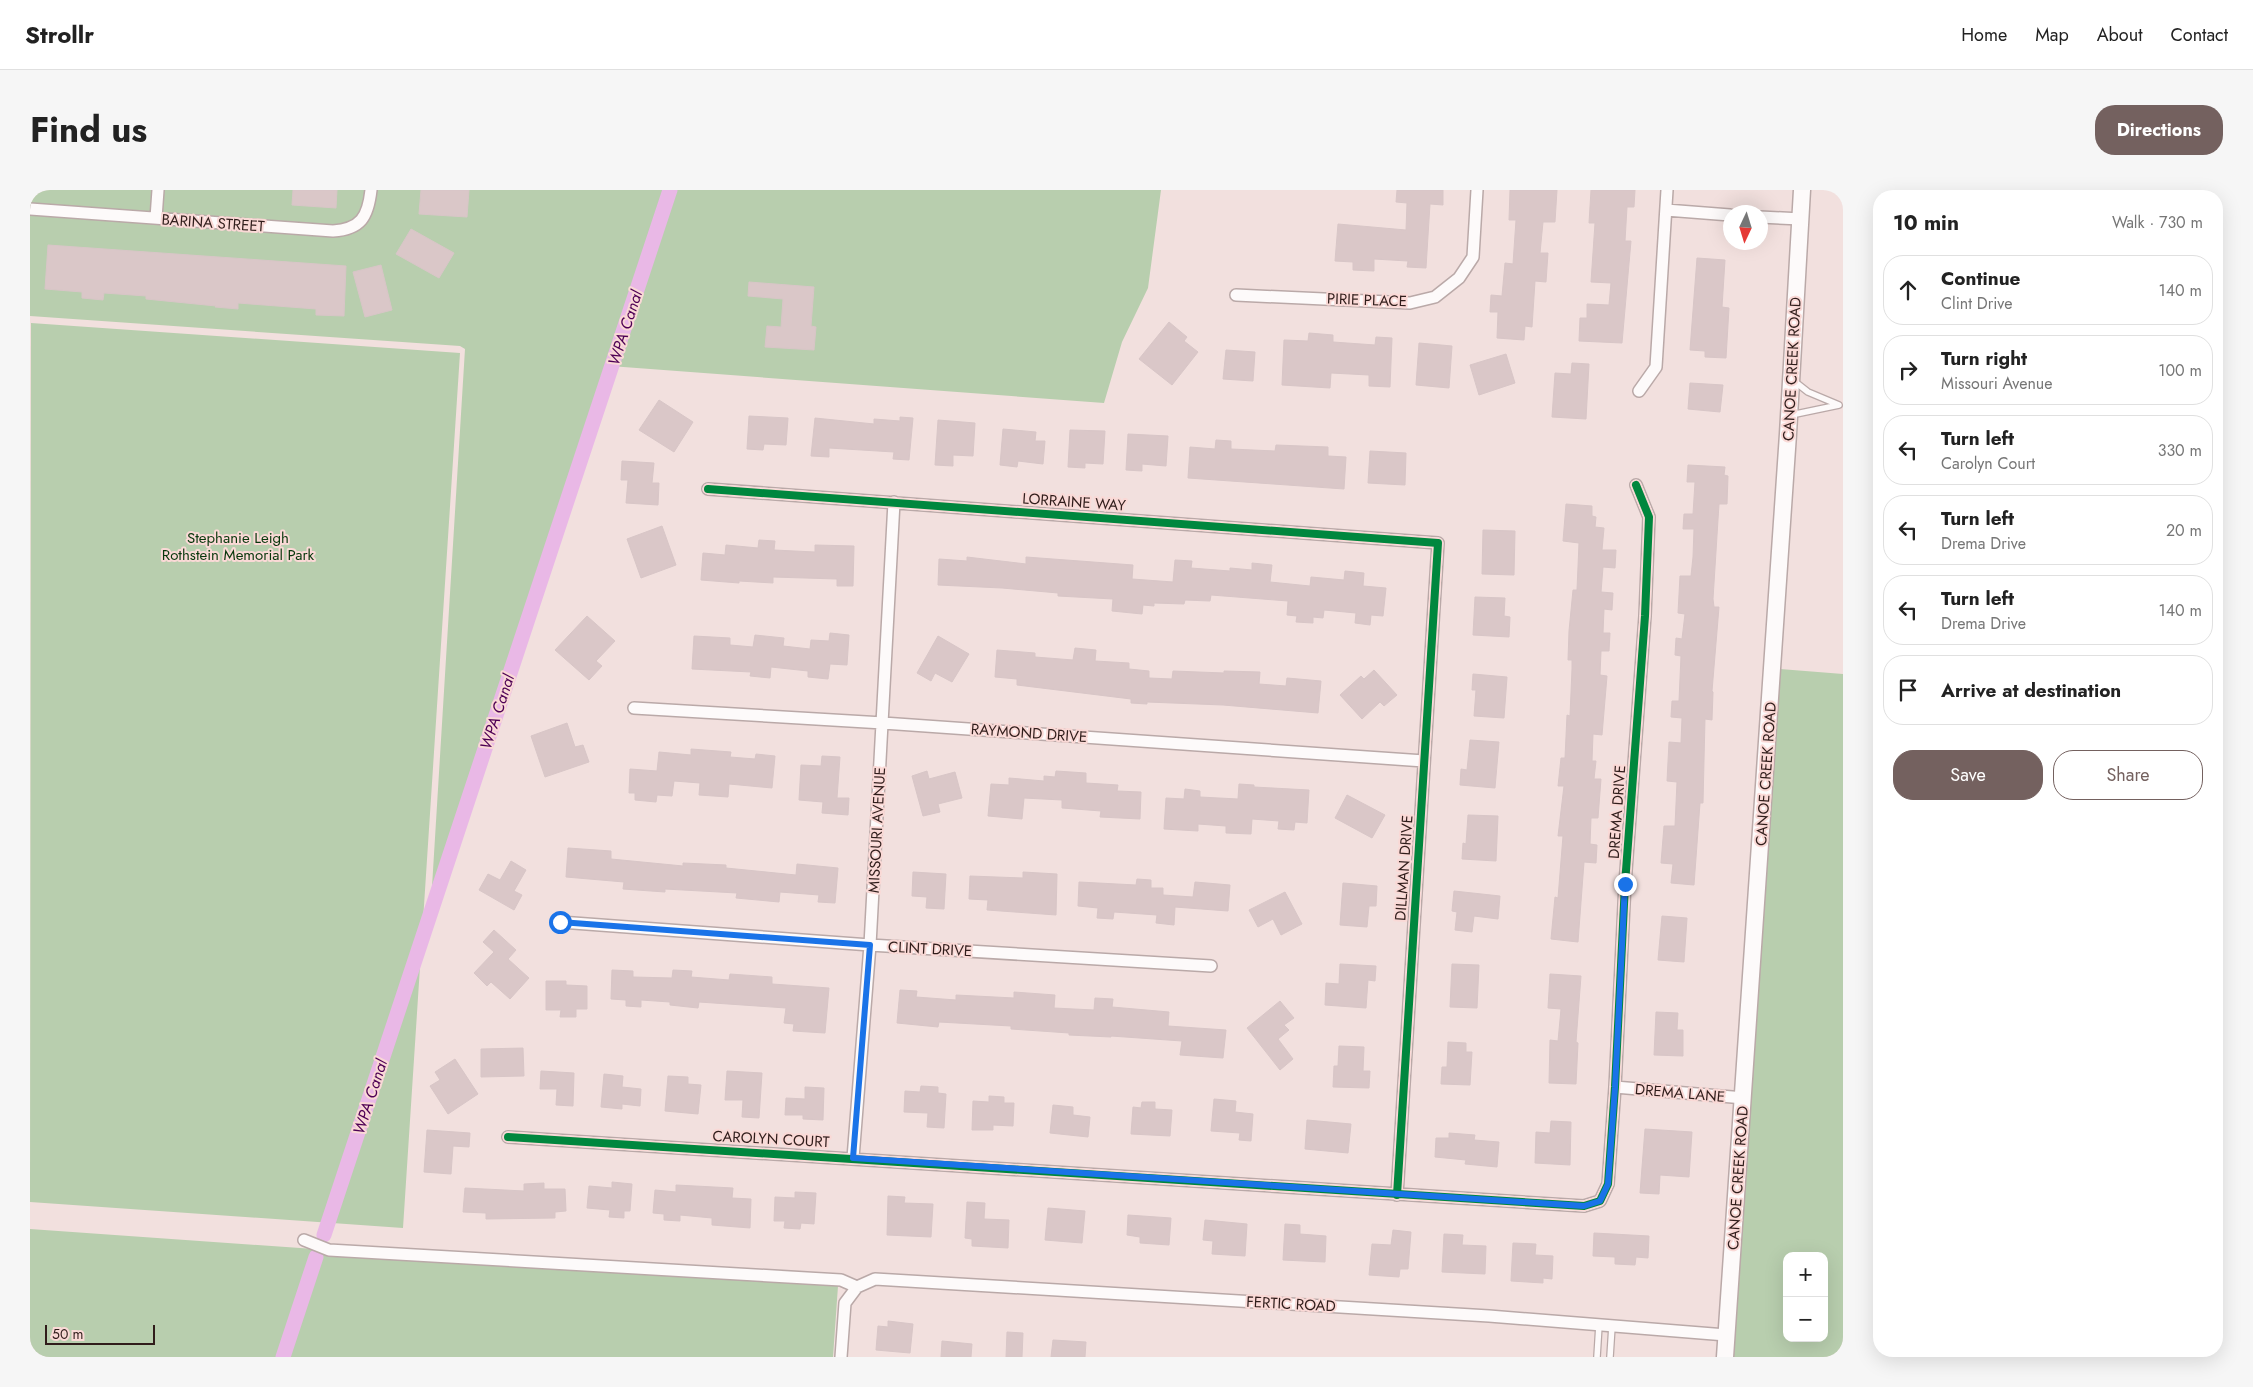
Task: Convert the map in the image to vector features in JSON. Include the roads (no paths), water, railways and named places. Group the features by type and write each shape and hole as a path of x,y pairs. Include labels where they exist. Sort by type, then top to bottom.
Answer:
{"main road":[{"name":"CANOE CREEK ROAD","path":"1725,1357 1789,416 1802,190"}],"street":[{"path":"156,218 158,190"},
{"name":"BARINA STREET","path":"30,209 308,230 345,230 356,226 363,220 368,209 371,190"},
{"name":"PIRIE PLACE","path":"1236,295 1410,304 1435,297 1460,278 1473,257 1477,190"},
{"path":"1639,391 1656,366 1667,190"},
{"path":"1666,210 1723,214"},
{"path":"1768,217 1801,219"},
{"name":"DREMA DRIVE","path":"1600,1201 1608,1184 1615,1088 1625,884 1645,616 1649,517 1636,485"},
{"name":"LORRAINE WAY","path":"708,489 1438,543"},
{"name":"MISSOURI AVENUE","path":"853,1158 870,945 894,502"},
{"name":"DILLMAN DRIVE","path":"1397,1195 1438,543"},
{"name":"RAYMOND DRIVE","path":"634,708 883,723 1424,761"},
{"name":"CLINT DRIVE","path":"560,922 870,945 1211,966"},
{"name":"DREMA LANE","path":"1615,1088 1744,1098"},
{"name":"CAROLYN COURT","path":"508,1137 1584,1206 1600,1201"},
{"path":"304,1240 329,1250 841,1280 857,1287 845,1303 841,1357"},
{"name":"FERTIC ROAD","path":"857,1287 875,1279 1480,1316 1726,1335"}],"lane":[{"path":"1791,379 1808,392 1841,405"},
{"path":"1789,416 1841,405"},
{"path":"1597,1357 1599,1325"},
{"path":"1610,1357 1612,1326"}],"waterway":[{"name":"WPA Canal","path":"324,1235 670,190"},
{"name":"WPA Canal","path":"283,1357 316,1257"}],"park label":[{"name":"Stephanie Leigh Rothstein Memorial Park","path":"238,546"}]}
